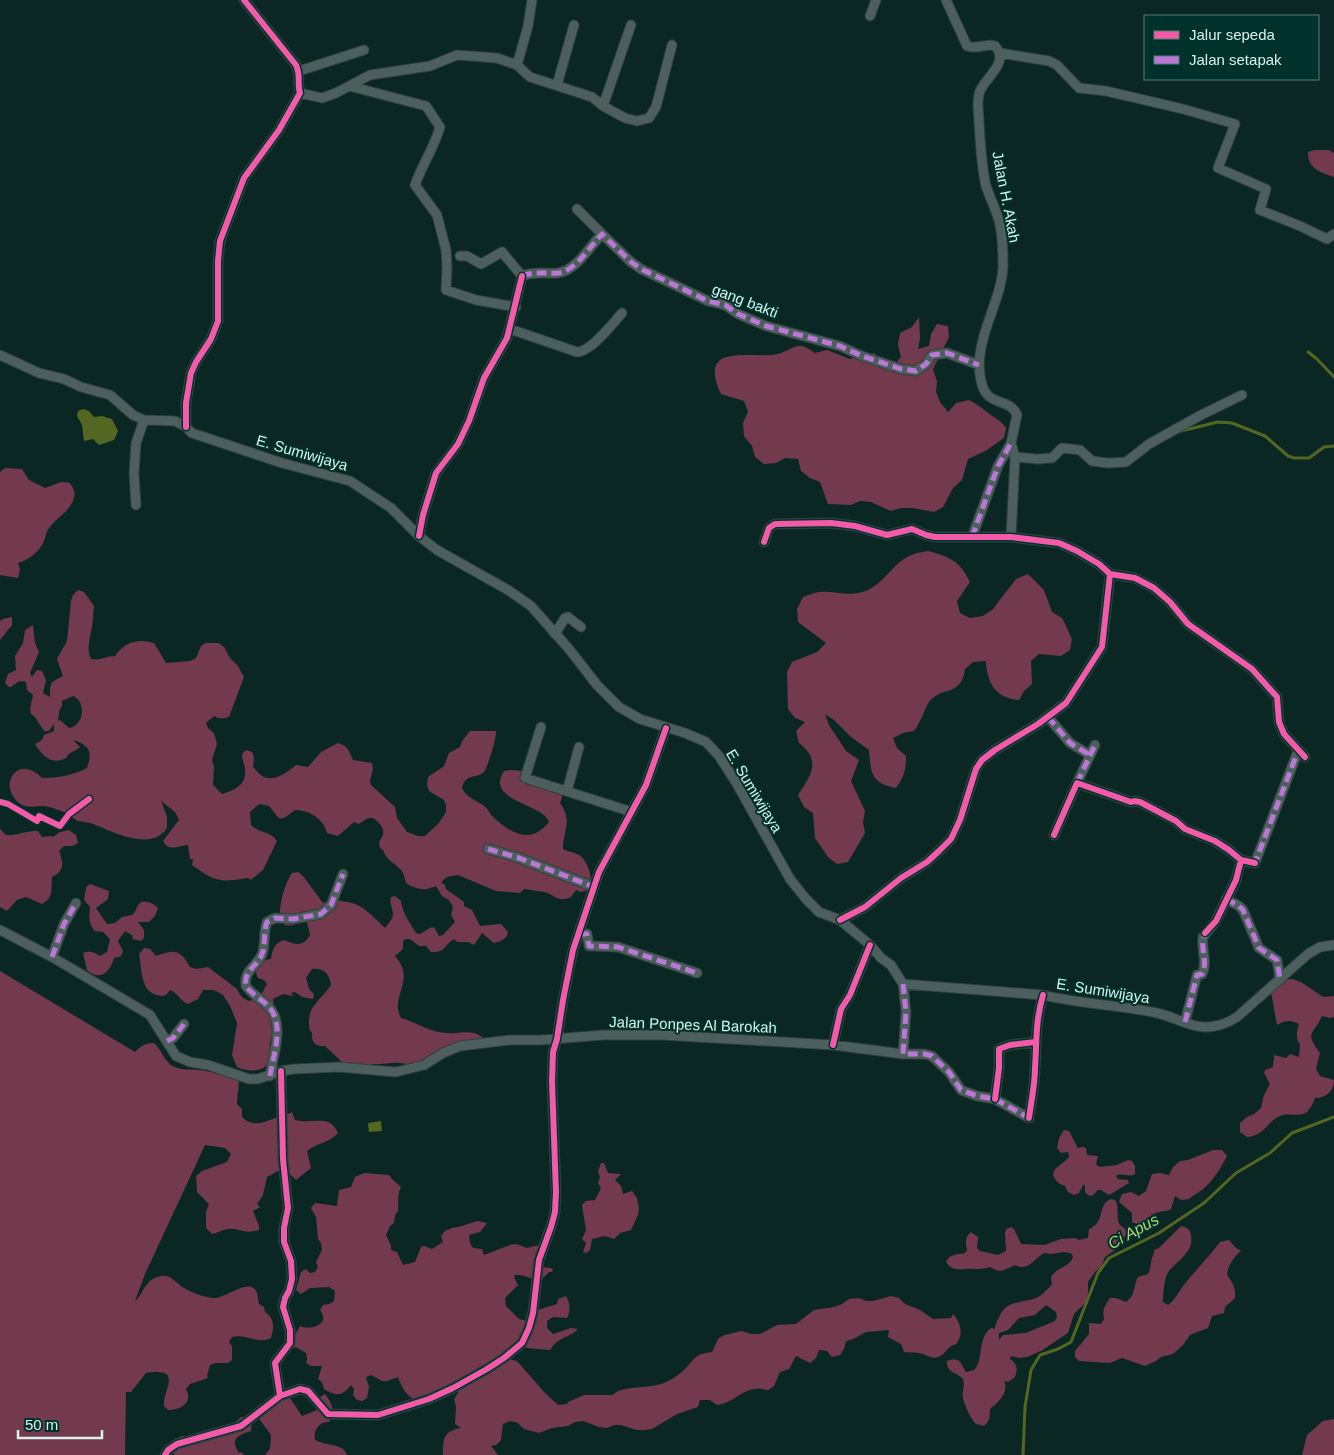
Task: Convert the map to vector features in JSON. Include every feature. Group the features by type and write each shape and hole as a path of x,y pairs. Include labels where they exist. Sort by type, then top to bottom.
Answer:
{"street":[{"path":"186,427 187,396 191,373 211,339 218,321 220,241 244,178 279,130 300,93 298,86 300,79 299,70 244,0"},
{"path":"517,65 528,26 532,0"},
{"path":"870,16 876,0"},
{"path":"946,0 970,47 995,46 1000,53 1050,61 1057,64 1079,88 1106,91 1183,109 1235,124 1218,168 1266,189 1260,210 1327,239 1334,234"},
{"path":"557,85 574,25"},
{"path":"603,106 630,25"},
{"path":"300,93 322,98 336,93 370,75 430,66 457,55 497,58 517,65 530,76 592,97 603,106 625,118 636,121 649,118 656,107 672,45"},
{"path":"299,70 364,50"},
{"name":"Jalan H. Akah","path":"1000,53 999,63 981,90 978,103 984,175 1000,222 1003,251 1002,279 984,335 980,365 984,390 991,399 1011,406 1017,415 1011,443 1015,457 1011,537"},
{"path":"349,86 426,106 440,127 436,140 421,167 415,185 437,215 446,250 446,290 476,300 516,307"},
{"path":"522,276 530,273 560,273 568,270 577,263 602,234 577,209"},
{"name":"gang bakti","path":"602,234 641,269 708,301 725,305 738,314 766,326 840,346 862,356 902,369 916,371 926,364 932,354 947,353 980,365"},
{"path":"460,256 467,256 481,264 502,252 522,276"},
{"path":"418,536 436,473 458,444 470,421 484,378 504,346 516,307 522,276"},
{"path":"510,329 577,352 582,352 622,313"},
{"path":"0,355 39,373 64,379 87,389 110,395 133,415 144,420 136,443 134,474 136,505"},
{"path":"1015,457 1052,458 1062,448 1080,450 1092,461 1108,463 1126,462 1158,439 1242,395"},
{"name":"E. Sumiwijaya","path":"144,420 175,421 192,433 261,456 350,481 391,508 418,536 437,550 508,590 531,606 597,686 619,708 640,719 685,733 706,742 737,784 790,879 806,899 819,912 840,920 870,945 881,958 891,965 903,984 1043,995 1064,1000 1160,1013 1207,1027 1228,1022 1238,1017 1308,954 1320,947 1334,945"},
{"path":"972,536 998,466 1011,443"},
{"path":"764,542 769,528 775,524 808,523 847,524 887,535 912,529 926,536 1011,537 1059,543 1077,550 1110,574 1136,578 1154,588 1170,602 1188,624 1252,669 1277,697 1279,722 1284,734 1302,754 1255,863 1241,860 1215,841 1185,829 1176,821 1140,802 1131,802 1077,783"},
{"path":"840,920 865,907 901,878 927,862 939,851 951,839 960,820 976,768 982,760 1059,710 1071,697 1081,678 1098,656 1102,647 1110,574"},
{"path":"555,634 565,618 568,617 581,627"},
{"path":"1048,717 1070,743 1090,755"},
{"path":"541,727 525,778 632,812"},
{"path":"165,1455 168,1450 177,1444 241,1426 280,1396 300,1389 312,1394 328,1414 378,1415 429,1399 453,1388 504,1358 522,1343 533,1313 539,1260 555,1212 553,1052 573,950 602,865 646,784 666,728"},
{"path":"1054,835 1095,745"},
{"path":"566,791 579,748"},
{"path":"488,849 520,858 594,887"},
{"path":"1185,1022 1196,978 1204,972 1202,937 1216,921 1236,880 1241,860"},
{"path":"270,1076 278,1034 277,1025 270,1008 246,986 247,973 258,962 262,953 267,922 275,918 293,920 321,914 331,905 343,874"},
{"path":"1226,899 1243,910 1259,948 1277,960 1280,980"},
{"path":"52,956 64,924 76,903"},
{"name":"Jalan Ponpes Al Barokah","path":"0,930 52,956 150,1015 176,1056 190,1062 258,1080 281,1071 294,1069 339,1067 396,1072 424,1065 443,1053 460,1046 510,1040 557,1039 603,1035 662,1035 832,1045 903,1054 925,1054 932,1056 949,1072 961,1090 977,1096 994,1099 1029,1118 1035,1068 1035,1042"},
{"path":"579,934 587,934 589,946 618,947 697,973"},
{"path":"832,1045 841,1009 850,995 870,945"},
{"path":"903,984 906,1012 903,1054"},
{"path":"994,1099 1000,1048 1035,1042 1037,1016 1043,995"},
{"path":"167,1041 173,1038 184,1024"},
{"path":"280,1396 275,1362 290,1343 290,1330 284,1307 292,1278 291,1261 284,1242 288,1200 282,1159 281,1071"}],"shaded area":[{"path":"1329,150 1334,153 1334,177 1320,172 1310,163 1308,152"},
{"path":"919,317 920,339 918,349 929,346 931,334 937,324 948,326 949,337 933,369 937,381 936,392 940,402 948,412 956,403 969,400 999,420 1006,428 1004,438 987,450 968,459 962,480 953,488 943,507 934,512 913,508 901,508 891,511 871,502 860,501 851,505 828,504 820,482 810,478 801,471 798,459 785,458 776,463 764,464 755,457 752,446 744,436 743,423 748,412 744,401 721,394 715,378 715,368 720,361 737,355 779,354 794,347 802,346 815,353 827,350 850,359 874,353 893,367 901,357 898,345 900,333 912,327"},
{"path":"83,409 89,411 94,417 102,416 112,419 118,431 114,440 99,445 93,439 84,441 82,425 77,416 78,411"},
{"path":"5,468 22,469 29,480 45,488 61,482 70,483 74,489 73,502 53,523 39,549 30,558 18,563 20,570 18,578 0,575 0,472"},
{"path":"928,551 954,561 966,575 970,582 957,601 960,613 970,618 983,616 993,609 1016,579 1028,574 1044,590 1052,612 1062,618 1072,639 1070,650 1061,656 1039,654 1031,661 1032,684 1024,691 1019,700 1011,699 998,693 988,676 986,661 973,662 965,669 960,684 934,697 929,702 914,731 903,733 893,738 897,748 906,756 904,773 896,788 887,786 877,780 870,765 869,750 825,714 829,725 846,751 859,760 851,781 865,811 863,822 865,833 848,862 837,864 828,857 815,838 813,813 804,807 798,795 810,775 812,762 806,750 799,743 796,731 805,722 795,718 788,709 787,672 792,662 817,652 826,643 798,622 797,609 803,597 816,592 849,594 868,590 907,557"},
{"path":"78,590 84,592 94,606 89,639 91,659 115,656 127,644 137,641 154,643 166,663 190,661 196,658 201,646 206,643 219,643 224,647 244,677 229,717 218,718 214,716 206,723 208,728 214,733 217,744 212,760 214,767 213,785 222,794 235,789 244,780 245,768 242,754 246,750 252,752 254,757 253,767 262,776 271,778 285,773 296,765 308,767 321,752 338,743 346,747 353,760 372,763 371,785 395,807 397,818 407,832 418,836 425,836 439,823 446,812 444,800 429,791 427,785 428,777 444,766 449,753 460,747 470,731 496,731 496,734 485,771 480,775 468,778 462,788 468,796 484,806 493,817 507,828 521,835 528,835 542,829 549,822 537,810 517,801 502,789 500,781 504,771 511,770 526,773 561,793 560,803 567,820 563,849 583,858 590,871 591,881 588,890 581,892 576,890 571,897 563,899 548,893 524,889 520,893 496,891 458,875 447,877 441,882 445,885 446,889 464,902 464,906 472,910 480,926 501,924 508,932 505,938 494,943 482,933 474,945 468,942 457,942 454,939 442,950 436,952 431,952 426,946 419,946 410,939 406,939 403,941 403,949 395,956 404,973 398,1002 401,1018 441,1033 474,1033 482,1037 482,1043 414,1067 397,1063 372,1064 371,1066 343,1063 325,1046 316,1045 312,1039 309,1023 311,1010 331,985 329,978 323,970 312,969 306,978 309,989 314,994 313,999 302,997 295,992 291,993 294,996 283,994 273,999 276,1035 270,1042 270,1060 263,1068 253,1071 237,1067 232,1055 237,1023 223,995 213,990 203,990 198,999 188,1004 170,990 165,996 161,996 151,993 147,989 139,954 144,948 150,949 156,956 168,952 176,952 183,957 190,967 196,969 208,967 237,989 242,997 250,1001 261,995 267,984 257,976 256,967 259,961 271,959 274,947 281,941 299,944 305,942 310,935 307,922 302,920 291,925 284,924 281,919 280,910 284,889 292,873 298,872 303,876 323,903 335,899 350,902 362,907 385,928 393,916 390,902 391,897 395,896 401,901 409,921 416,933 420,934 434,927 439,936 443,935 455,922 451,915 453,907 449,900 442,896 436,886 421,889 406,883 402,871 388,859 380,848 379,842 383,835 383,829 373,818 368,818 359,824 354,822 338,836 327,833 323,824 315,816 295,810 280,818 269,806 259,804 250,812 251,825 271,835 277,841 263,870 251,880 248,878 223,880 212,877 192,865 193,859 190,859 188,845 174,848 165,844 163,841 179,820 175,812 161,801 167,817 167,828 160,835 152,839 132,838 121,835 91,823 78,821 66,813 52,808 42,806 27,807 18,802 11,792 10,784 11,778 20,770 26,769 42,778 54,777 71,774 87,768 89,762 88,749 83,744 73,740 80,747 66,758 54,761 46,758 35,744 42,740 44,735 54,731 54,724 49,731 44,731 31,714 30,709 33,695 27,690 26,682 19,681 11,687 5,683 8,674 16,670 15,656 23,643 25,630 33,625 35,643 39,652 30,673 32,677 37,670 42,671 46,680 43,693 50,697 52,682 63,676 57,659 67,641 73,595","holes":["73,696 82,708 81,718 74,726 69,728 60,720 58,721 59,711 62,701"]},
{"path":"12,617 12,625 0,640 0,621"},
{"path":"0,829 6,835 38,831 42,837 53,837 60,832 69,830 76,835 78,843 72,846 64,846 59,851 62,866 59,872 52,877 52,889 46,902 42,904 26,897 17,900 7,911 0,907"},
{"path":"90,884 109,891 108,899 96,908 107,924 115,923 122,917 132,915 141,902 152,903 158,908 155,916 149,922 138,922 144,930 144,938 141,941 133,939 132,935 125,931 118,941 123,951 121,956 114,958 107,971 100,975 92,974 87,970 83,953 90,952 100,956 107,952 110,939 103,932 95,931 90,922 90,907 84,900 86,887"},
{"path":"0,971 135,1052 143,1045 154,1043 169,1063 175,1067 238,1077 237,1104 242,1109 242,1117 248,1121 253,1123 265,1122 292,1112 295,1120 325,1121 330,1123 338,1133 331,1139 307,1151 311,1168 296,1180 286,1170 278,1171 267,1177 263,1195 257,1204 260,1207 253,1211 259,1226 259,1230 254,1231 233,1229 212,1234 206,1228 206,1212 209,1204 197,1192 196,1176 202,1171 227,1162 231,1154 225,1148 205,1145 145,1274 135,1301 151,1280 161,1276 171,1278 194,1293 213,1298 224,1296 249,1286 254,1288 259,1304 264,1307 265,1312 271,1317 273,1327 271,1338 257,1340 242,1336 232,1337 229,1342 232,1346 232,1360 228,1363 210,1365 208,1378 190,1384 186,1389 188,1394 187,1401 178,1409 168,1410 164,1406 169,1381 165,1373 146,1373 131,1392 126,1392 125,1455 0,1455"},
{"path":"1292,979 1301,982 1323,997 1334,996 1334,1017 1322,1016 1311,1037 1320,1053 1316,1069 1320,1076 1334,1080 1334,1084 1329,1093 1323,1097 1315,1098 1311,1107 1304,1114 1280,1116 1258,1134 1247,1137 1240,1132 1240,1123 1261,1108 1264,1095 1270,1084 1264,1073 1265,1070 1273,1067 1274,1055 1286,1058 1290,1054 1299,1057 1300,1044 1297,1040 1297,1034 1299,1024 1288,1021 1277,1025 1271,992 1284,980"},
{"path":"381,1121 382,1131 369,1132 368,1123"},
{"path":"1064,1130 1069,1131 1078,1148 1086,1148 1087,1155 1098,1156 1096,1164 1099,1167 1117,1165 1128,1160 1132,1161 1135,1166 1135,1174 1116,1176 1118,1179 1128,1180 1129,1183 1109,1195 1098,1190 1092,1196 1088,1195 1085,1192 1085,1185 1083,1185 1079,1193 1074,1195 1068,1192 1065,1186 1058,1183 1053,1175 1055,1169 1069,1157 1068,1152 1061,1153 1057,1148 1059,1138"},
{"path":"1213,1150 1222,1150 1227,1156 1219,1170 1202,1190 1189,1199 1181,1200 1175,1196 1171,1209 1153,1214 1139,1225 1132,1222 1132,1213 1119,1202 1122,1194 1131,1192 1139,1196 1146,1191 1152,1174 1169,1175 1173,1167 1180,1161 1188,1160"},
{"path":"601,1163 604,1163 608,1173 621,1174 615,1180 621,1186 623,1194 632,1191 637,1198 638,1215 631,1230 620,1233 614,1239 605,1236 592,1239 590,1250 586,1253 583,1252 586,1243 582,1239 586,1230 582,1205 586,1201 595,1200 601,1188 598,1183 600,1177 598,1172"},
{"path":"364,1173 389,1175 401,1187 398,1211 395,1215 394,1223 390,1226 386,1235 391,1245 391,1250 397,1252 403,1265 415,1262 421,1247 424,1246 432,1249 443,1242 441,1236 445,1231 477,1221 487,1223 480,1232 469,1235 470,1243 473,1248 482,1249 484,1255 510,1245 516,1244 527,1248 540,1245 541,1267 551,1268 552,1272 549,1272 541,1280 515,1275 514,1277 518,1285 505,1298 506,1306 519,1319 527,1321 537,1311 557,1304 558,1299 566,1296 570,1307 567,1318 553,1317 547,1321 547,1328 553,1334 571,1328 578,1329 556,1342 550,1350 527,1348 522,1343 509,1359 517,1361 558,1405 567,1404 584,1395 613,1395 629,1388 664,1383 680,1374 698,1356 712,1352 718,1339 724,1335 742,1331 760,1334 777,1325 796,1324 814,1310 834,1307 849,1299 859,1298 873,1301 891,1296 899,1298 905,1304 920,1310 933,1319 951,1318 953,1314 958,1320 961,1332 956,1344 951,1346 942,1355 934,1358 921,1353 904,1352 901,1344 888,1337 889,1330 866,1332 846,1341 840,1355 832,1357 827,1351 819,1350 816,1358 810,1363 796,1356 789,1369 780,1372 774,1386 768,1390 752,1389 731,1401 717,1405 710,1400 700,1400 698,1407 677,1414 652,1429 636,1430 621,1425 607,1428 583,1421 539,1433 524,1429 518,1423 510,1421 503,1424 501,1440 496,1445 491,1446 498,1455 443,1455 443,1444 447,1434 461,1428 455,1424 456,1407 454,1399 459,1392 423,1400 416,1399 409,1396 403,1389 398,1377 384,1381 371,1375 366,1377 369,1387 367,1398 362,1401 357,1400 353,1395 354,1389 351,1385 345,1392 338,1394 324,1389 322,1382 318,1379 322,1366 311,1366 306,1363 306,1353 296,1347 287,1350 300,1326 309,1328 321,1323 323,1315 320,1310 323,1305 334,1301 335,1291 329,1287 310,1288 301,1294 296,1290 301,1272 306,1269 310,1273 315,1272 318,1267 316,1262 322,1250 318,1239 316,1217 311,1208 315,1203 337,1206 339,1190 351,1187 355,1177"},
{"path":"1112,1199 1116,1201 1119,1223 1126,1230 1126,1235 1115,1250 1105,1257 1101,1267 1088,1282 1086,1302 1074,1314 1068,1333 1041,1351 1027,1357 1011,1356 1010,1359 1016,1367 1015,1377 1008,1382 1004,1381 1004,1393 1000,1400 990,1409 986,1424 984,1426 976,1424 964,1401 963,1379 948,1368 947,1361 957,1360 966,1372 974,1370 979,1360 986,1333 991,1328 995,1329 1003,1310 1007,1306 1038,1297 1042,1294 1052,1284 1051,1277 1056,1271 1069,1263 1073,1257 1071,1253 1044,1253 1027,1266 1020,1267 1015,1265 1000,1271 990,1267 955,1269 946,1262 952,1256 965,1253 967,1250 967,1238 971,1232 978,1237 977,1248 980,1251 998,1255 1006,1251 1005,1233 1006,1229 1011,1227 1014,1229 1021,1244 1044,1245 1061,1239 1075,1238 1079,1240 1088,1238 1089,1229 1098,1222 1104,1204","holes":["1046,1305 1056,1312 1057,1317 1055,1321 1026,1333 1003,1335 999,1340 999,1333 1008,1330 1019,1318 1035,1315"]},
{"path":"1181,1226 1187,1228 1191,1234 1190,1247 1167,1274 1163,1302 1168,1305 1175,1299 1183,1286 1220,1242 1229,1240 1241,1251 1232,1262 1228,1271 1227,1275 1234,1288 1235,1298 1225,1307 1224,1313 1212,1316 1208,1328 1190,1335 1173,1354 1161,1357 1145,1366 1122,1358 1110,1363 1079,1361 1075,1357 1075,1351 1089,1334 1089,1323 1101,1324 1104,1319 1104,1308 1110,1298 1126,1302 1129,1299 1138,1277 1148,1274 1154,1250 1159,1248"},
{"path":"325,1394 330,1401 333,1411 329,1422 322,1423 318,1427 315,1433 315,1440 342,1448 347,1455 265,1455 270,1449 271,1435 260,1420 260,1414 284,1397 290,1398 302,1416 317,1410 315,1405 317,1399"},
{"path":"241,1417 248,1417 252,1420 251,1431 239,1436 235,1441 239,1453 241,1452 244,1455 174,1455 173,1445 181,1436 194,1438 211,1429 233,1425"},
{"path":"1334,1419 1334,1455 1302,1455 1307,1435 1323,1421"}],"waterway":[{"path":"1308,352 1334,377"},
{"path":"1181,431 1218,422 1232,423 1265,436 1288,456 1294,458 1309,458 1324,447 1334,446"},
{"name":"Ci Apus","path":"1023,1455 1025,1407 1031,1370 1040,1355 1071,1342 1098,1273 1109,1258 1159,1233 1204,1203 1236,1173 1270,1153 1292,1133 1334,1117"}],"marked path":[{"path":"522,276 558,273 571,268 602,234 641,269 708,301 725,305 738,314 766,326 840,346 862,356 901,369 916,371 926,364 932,355 947,353 979,365"},
{"path":"972,537 998,466 1011,443"},
{"path":"1048,717 1070,743 1090,755"},
{"path":"1077,783 1095,745"},
{"path":"1252,863 1255,863 1298,751"},
{"path":"488,849 519,858 594,887"},
{"path":"270,1076 277,1040 276,1022 274,1014 269,1007 246,986 248,972 262,954 267,922 275,918 293,919 321,914 331,905 343,874"},
{"path":"1226,899 1243,910 1259,948 1277,960 1280,980"},
{"path":"52,957 64,924 76,903"},
{"path":"1185,1022 1197,975 1202,974 1204,968 1203,940 1209,930"},
{"path":"579,934 587,934 589,946 618,947 697,973"},
{"path":"903,984 906,1012 903,1054 925,1054 932,1056 949,1072 961,1090 977,1096 995,1099 1029,1118 1030,1115"},
{"path":"167,1041 173,1038 184,1024"}],"cycle path":[{"path":"186,427 186,403 191,373 211,339 218,321 220,241 244,178 279,130 300,93 296,65 244,0"},
{"path":"419,536 423,515 436,473 458,444 469,421 484,378 507,338 522,276"},
{"path":"764,542 769,528 775,524 831,523 855,526 887,535 912,529 935,537 1011,537 1059,543 1099,564 1110,574 1135,578 1154,588 1170,602 1188,624 1252,669 1277,697 1279,722 1284,734 1305,757"},
{"path":"840,920 865,907 901,878 927,862 939,851 951,839 960,820 976,769 982,760 1038,724 1066,703 1102,647 1110,574"},
{"path":"165,1455 168,1450 177,1444 241,1426 280,1396 300,1389 308,1391 328,1414 378,1415 429,1399 453,1388 504,1358 522,1343 533,1313 539,1260 555,1212 553,1052 573,950 599,872 646,785 666,728"},
{"path":"1054,835 1077,783 1131,802 1140,802 1176,821 1185,829 1215,841 1241,860 1255,863"},
{"path":"0,802 8,804 37,821 39,816 60,826 69,814 89,799"},
{"path":"1205,933 1216,921 1236,880 1241,860"},
{"path":"833,1045 841,1009 850,995 870,945"},
{"path":"1029,1118 1034,1081 1037,1023 1043,995"},
{"path":"995,1099 999,1068 999,1049 1010,1045 1035,1042"},
{"path":"280,1396 275,1363 290,1343 290,1330 283,1307 292,1279 291,1261 284,1242 284,1228 288,1208 283,1159 281,1071"}]}
